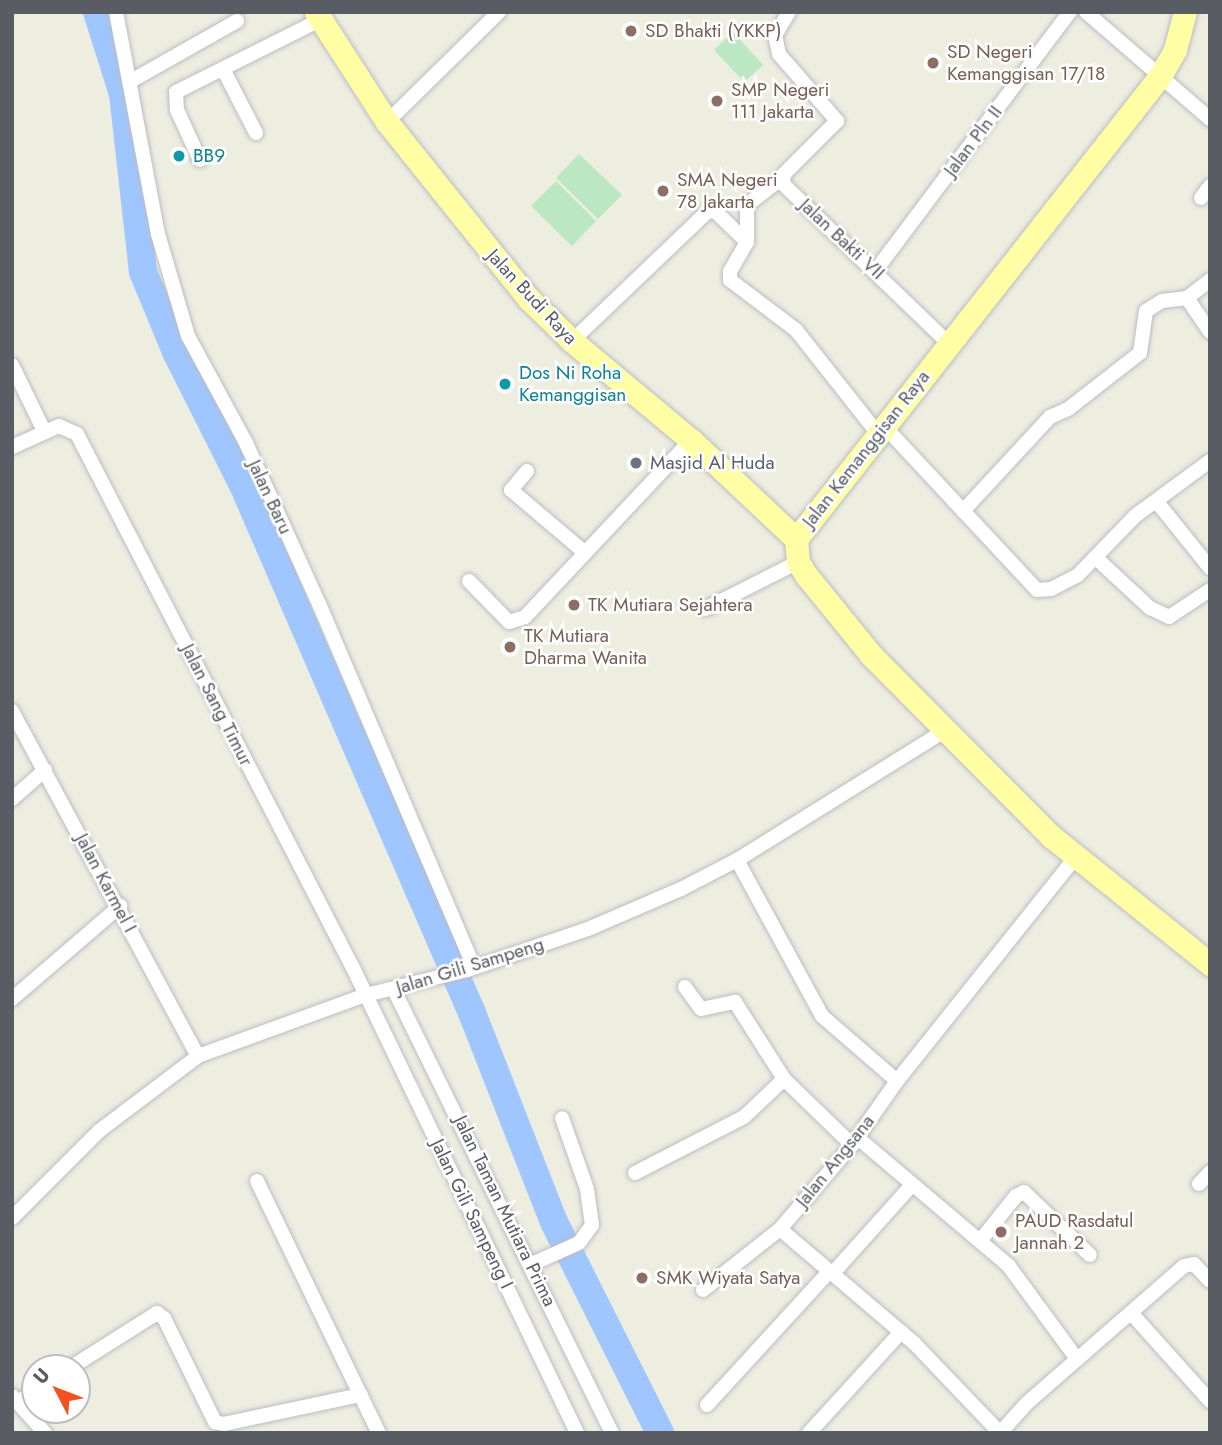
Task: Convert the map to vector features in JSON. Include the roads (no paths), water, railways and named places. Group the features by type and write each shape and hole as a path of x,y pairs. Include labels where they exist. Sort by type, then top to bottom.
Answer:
{"main road":[{"name":"Jalan Kemanggisan Raya","path":"798,562 796,539 881,430 943,338 1160,76 1175,50 1185,12"},
{"name":"Jalan Budi Raya","path":"318,16 387,122 494,258 572,341 691,440 796,539"},
{"path":"798,562 834,612 946,730 1076,858 1208,959"}],"street":[{"name":"Jalan Baru","path":"116,12 158,234 188,336 246,443 320,606 471,969"},
{"path":"387,122 499,12"},
{"path":"789,12 775,35 779,54 837,119 782,178 747,205 747,242 730,271 730,280 796,330 881,430 963,511 1031,587 1051,589 1078,575 1135,516 1210,461"},
{"name":"Jalan Pln II","path":"876,270 1070,12"},
{"path":"1086,12 1210,119"},
{"path":"200,160 177,110 176,92 318,16"},
{"path":"131,81 237,20"},
{"path":"223,69 256,134"},
{"name":"Jalan Bakti VII","path":"782,178 943,338"},
{"path":"1201,198 1210,186"},
{"path":"572,341 708,211 716,212 747,242"},
{"path":"963,511 1050,417 1068,409 1140,353 1146,311 1162,301 1187,298 1210,280"},
{"path":"1187,298 1210,332"},
{"path":"12,365 44,431 12,447"},
{"name":"Jalan Sang Timur","path":"44,431 59,426 77,434 366,995"},
{"path":"469,581 509,622 525,617 691,440"},
{"path":"527,471 511,491 584,552"},
{"path":"1157,502 1210,568"},
{"path":"1096,558 1150,608 1167,617 1210,590"},
{"path":"705,609 798,562"},
{"name":"Jalan Karmel I","path":"12,711 120,906 198,1056"},
{"name":"Jalan Gili Sampeng","path":"12,1218 99,1131 198,1056 366,995 417,985 471,969 588,929 737,860 946,730"},
{"path":"12,799 45,770"},
{"name":"Jalan Angsana","path":"703,1290 780,1229 855,1141 897,1081 1076,858"},
{"path":"737,860 822,1016 897,1081"},
{"path":"12,999 120,906"},
{"path":"684,986 701,1009 735,1002 785,1079 855,1141 1007,1265 1077,1359"},
{"name":"Jalan Taman Mutiara Prima","path":"394,990 536,1262 612,1433"},
{"name":"Jalan Gili Sampeng I","path":"366,995 577,1433"},
{"path":"635,1173 744,1117 785,1079"},
{"path":"536,1262 578,1244 592,1225 587,1189 562,1118"},
{"path":"1199,1184 1210,1172"},
{"path":"257,1181 379,1433"},
{"path":"707,1405 911,1186"},
{"path":"980,1241 1022,1191 1090,1255"},
{"path":"780,1229 901,1332 1000,1433 1077,1359 1189,1262 1210,1281"},
{"path":"91,1355 157,1313 164,1318 215,1422 223,1424 361,1395"},
{"path":"1132,1314 1210,1401"},
{"path":"809,1433 901,1332"},
{"path":"15,1399 45,1433"}],"waterway":[{"path":"97,12 123,94 143,272 177,354 243,485 472,1013 554,1222 660,1433"}],"place":[{"name":"SD Bhakti (YKKP)","path":"631,31"},
{"name":"SD Negeri Kemanggisan 17/18","path":"933,63"},
{"name":"SMP Negeri 111 Jakarta","path":"717,101"},
{"name":"BB9","path":"179,156"},
{"name":"SMA Negeri 78 Jakarta","path":"663,191"},
{"name":"Dos Ni Roha Kemanggisan","path":"505,384"},
{"name":"Masjid Al Huda","path":"636,463"},
{"name":"TK Mutiara Sejahtera","path":"574,605"},
{"name":"TK Mutiara Dharma Wanita","path":"510,647"},
{"name":"PAUD Rasdatul Jannah 2","path":"1001,1232"},
{"name":"SMK Wiyata Satya","path":"642,1278"}]}
